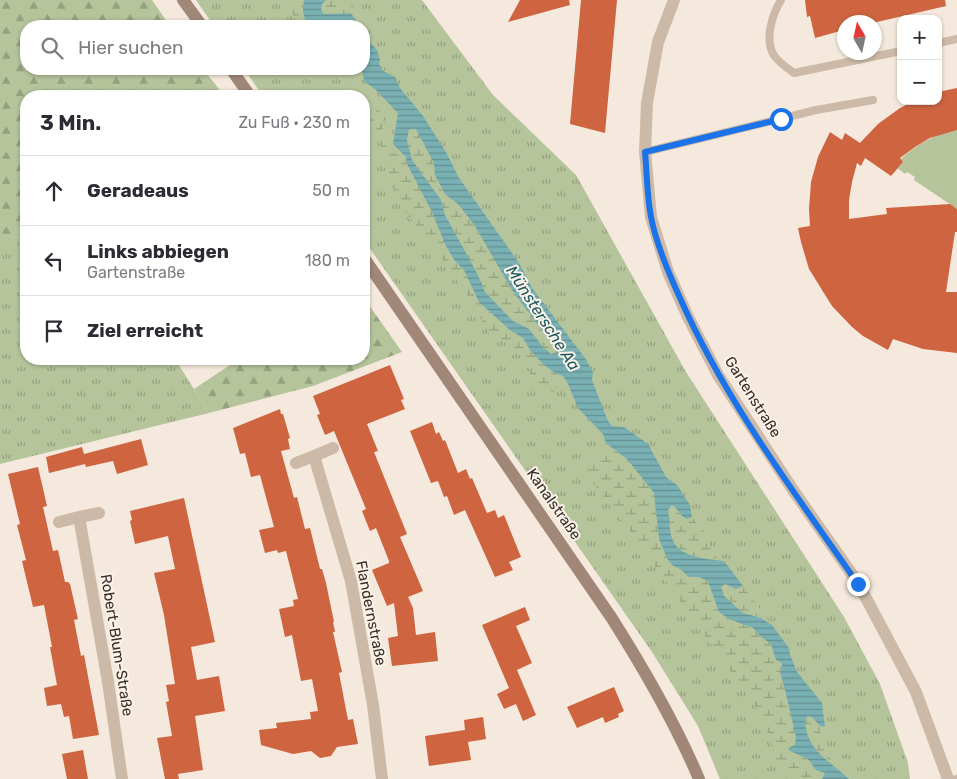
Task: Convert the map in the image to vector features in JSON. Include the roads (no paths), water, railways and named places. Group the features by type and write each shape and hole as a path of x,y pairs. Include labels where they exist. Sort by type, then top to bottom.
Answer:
{"main road":[{"path":"183,0 198,20"},
{"path":"235,75 246,90"},
{"name":"Kanalstraße","path":"370,267 611,617 646,672 667,711 698,779"}],"street":[{"name":"Gartenstraße","path":"674,0 658,42 647,103 645,152 651,217 668,272 688,317 718,375 793,490 858,584 916,692 948,779"},
{"path":"296,463 333,448"},
{"name":"Flandernstraße","path":"314,456 351,581 373,705 382,779"},
{"path":"59,522 99,513"},
{"name":"Robert-Blum-Straße","path":"79,517 108,682 122,779"}],"lane":[{"path":"780,0 773,16 770,31 771,48 779,62 794,73 897,52"},
{"path":"942,42 957,39"},
{"path":"645,152 816,110 873,100"}],"water":[{"path":"304,0 326,0 322,4 321,10 324,14 351,13 355,20 305,20"},
{"name":"Münstersche Aa","path":"370,42 377,50 380,60 379,64 383,71 395,77 400,88 423,116 446,152 459,178 519,263 532,288 585,358 593,372 592,380 608,421 612,426 624,427 648,444 666,477 677,485 690,505 692,517 687,519 672,505 668,510 671,534 677,547 696,557 724,561 743,586 736,589 725,584 721,587 724,596 743,613 761,618 772,625 789,648 797,672 822,703 825,727 820,726 812,717 808,716 805,719 809,739 820,754 849,779 822,779 825,773 816,770 808,759 790,751 788,748 795,745 796,737 780,672 782,663 776,660 771,644 753,628 729,619 719,612 708,581 699,577 689,577 672,565 659,539 654,493 627,459 606,443 603,434 578,408 563,376 544,365 530,350 523,338 510,330 479,302 464,270 455,261 446,246 431,210 408,166 406,157 393,144 398,113 376,90 364,81 363,75 370,75","holes":["409,129 416,129 434,163 435,175 445,194 459,205 475,226 512,290 558,352 551,354 529,329 513,321 485,292 477,273 445,215 441,200 412,160 407,140"]}]}
